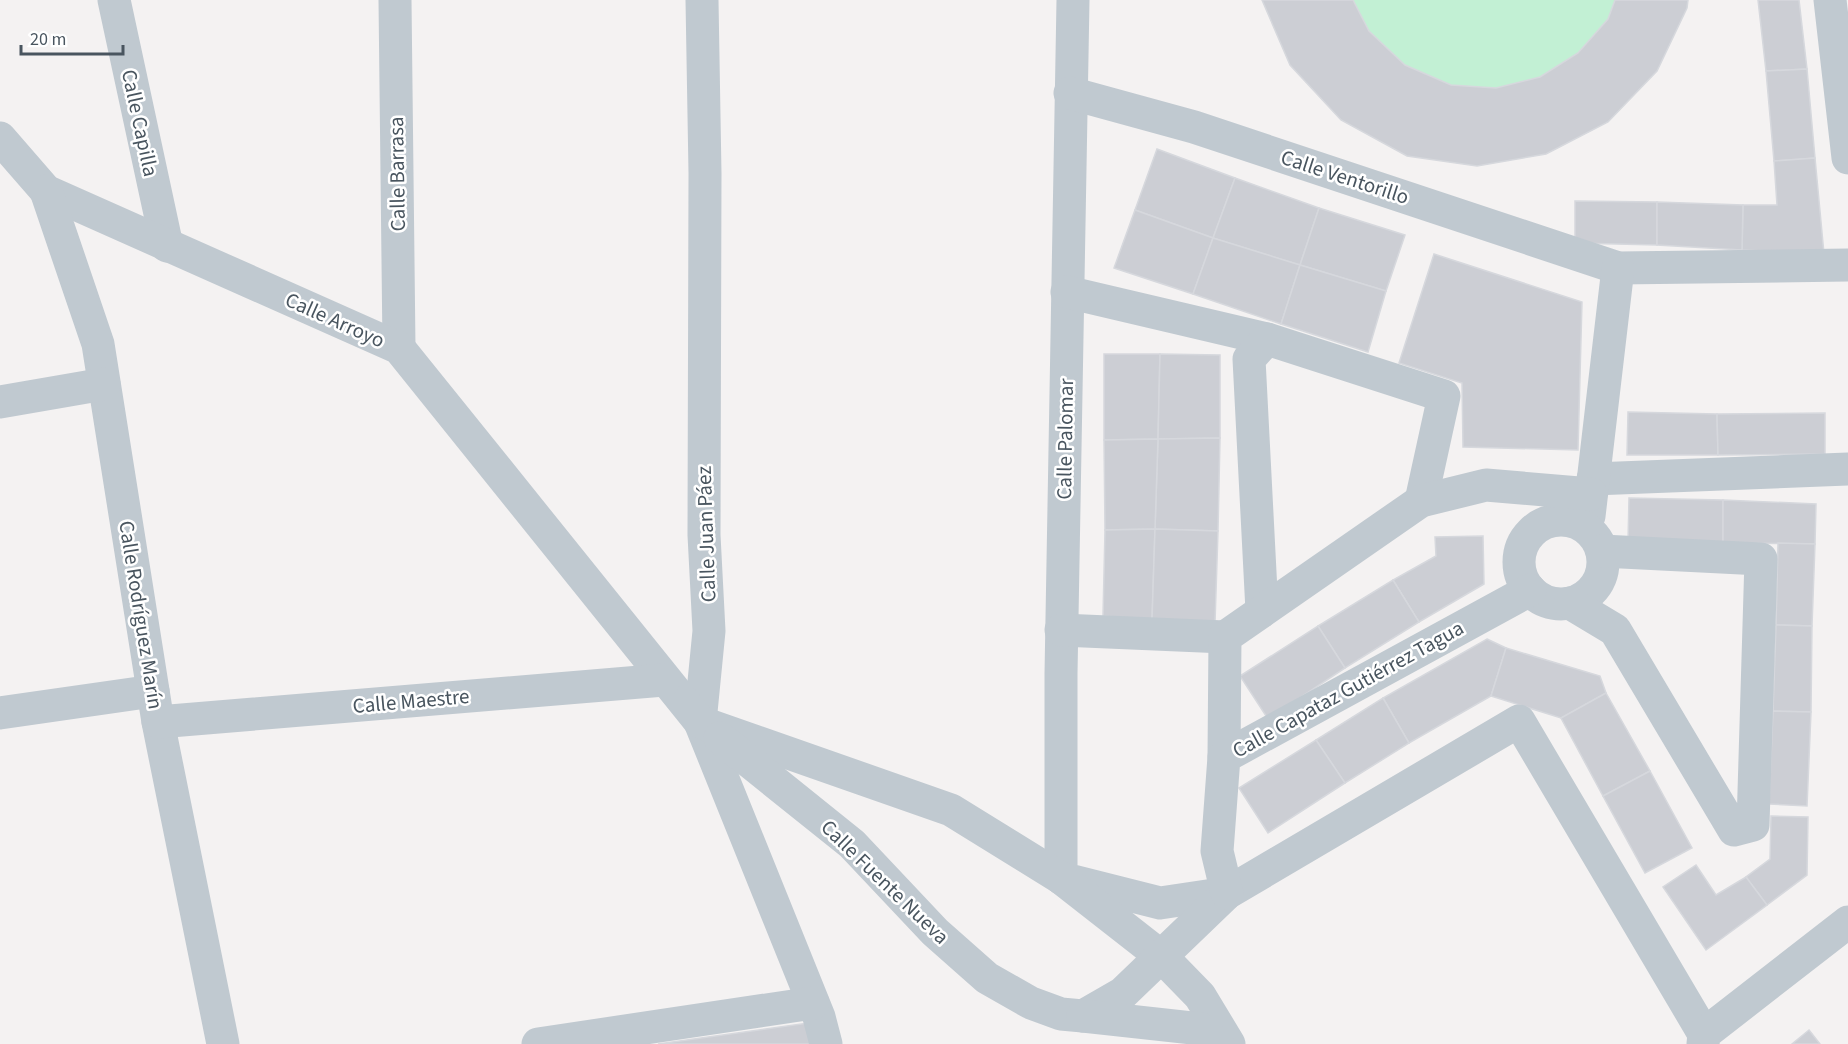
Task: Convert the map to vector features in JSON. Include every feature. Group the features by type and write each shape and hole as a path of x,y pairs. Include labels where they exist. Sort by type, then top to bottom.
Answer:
{"street":[{"name":"Calle Capilla","path":"114,0 167,246"},
{"name":"Calle Barrasa","path":"395,0 399,348"},
{"name":"Calle Juan Páez","path":"702,0 705,173 704,535 709,631 700,722 813,1003 826,1044"},
{"name":"Calle Palomar","path":"1061,878 1061,630 1073,0"},
{"path":"1830,0 1848,158"},
{"name":"Calle Ventorillo","path":"1070,93 1194,128 1618,268 1848,265"},
{"name":"Calle Arroyo","path":"0,138 46,191 399,348 664,681 700,722"},
{"name":"Calle Rodríguez Marín","path":"46,191 98,344 155,707 222,1044"},
{"path":"1570,603 1615,630 1734,830 1753,825 1761,559 1594,540 1576,522 1562,520 1537,527 1527,537 1520,557 1522,578 1530,590 1541,599 1556,604 1570,603 1583,598 1593,589 1600,577 1603,564 1594,540 1592,486 1618,268"},
{"path":"1067,292 1267,339 1444,396 1421,501"},
{"path":"1262,611 1249,359 1267,339"},
{"path":"0,402 104,384"},
{"path":"1061,630 1225,637 1421,501 1486,485 1592,486 1848,470"},
{"path":"1486,485 1537,527"},
{"name":"Calle Capataz Gutiérrez Tagua","path":"1227,893 1217,851 1224,757 1530,590"},
{"path":"1224,757 1225,637"},
{"name":"Calle Maestre","path":"0,713 664,681"},
{"path":"1118,1044 1091,1017 1123,993 1227,893 1519,721 1704,1039 1848,922"},
{"path":"700,722 951,810 1061,878 1162,957 1200,996 1229,1044"},
{"name":"Calle Fuente Nueva","path":"700,722 852,844 935,932 987,978 1031,1003 1061,1014 1201,1029 1218,1044"},
{"path":"1061,878 1160,903 1227,893"},
{"path":"538,1044 813,1003"}],"green space":[{"path":"1262,0 1688,0 1687,8 1657,71 1608,122 1546,154 1477,166 1407,156 1341,120 1290,65"}],"building":[{"path":"1262,0 1353,0 1369,31 1405,65 1451,85 1496,88 1540,77 1578,53 1608,19 1615,0 1688,0 1687,8 1657,71 1608,122 1546,154 1477,166 1407,156 1341,120 1290,65"},
{"path":"1758,0 1799,0 1807,69 1766,71"},
{"path":"1807,69 1815,158 1774,161 1766,71"},
{"path":"1157,149 1235,178 1213,238 1135,210"},
{"path":"1815,158 1824,254 1742,250 1743,205 1777,205 1774,161"},
{"path":"1235,178 1319,208 1300,265 1213,238"},
{"path":"1575,201 1657,202 1657,245 1575,243"},
{"path":"1657,202 1743,205 1742,250 1657,245"},
{"path":"1319,208 1405,235 1386,291 1300,265"},
{"path":"1135,210 1213,238 1193,294 1114,268"},
{"path":"1213,238 1300,265 1281,324 1193,294"},
{"path":"1434,254 1582,302 1578,450 1463,447 1462,383 1399,363"},
{"path":"1300,265 1386,291 1368,352 1281,324"},
{"path":"1104,354 1160,354 1158,439 1104,440"},
{"path":"1160,354 1220,355 1220,438 1158,439"},
{"path":"1628,412 1717,414 1718,455 1627,455"},
{"path":"1825,413 1825,454 1718,455 1717,414"},
{"path":"1220,438 1218,531 1155,529 1158,439"},
{"path":"1158,439 1155,529 1105,530 1104,440"},
{"path":"1629,498 1723,500 1723,543 1628,542"},
{"path":"1723,500 1816,504 1815,544 1723,543"},
{"path":"1155,529 1152,620 1103,616 1105,530"},
{"path":"1155,529 1218,531 1215,623 1152,620"},
{"path":"1483,536 1484,584 1419,622 1393,580 1436,556 1435,537"},
{"path":"1778,543 1815,544 1812,626 1776,625"},
{"path":"1393,580 1419,622 1345,668 1318,626"},
{"path":"1776,625 1812,626 1811,712 1773,711"},
{"path":"1318,626 1345,668 1268,719 1240,676"},
{"path":"1487,639 1506,648 1491,696 1409,743 1383,698"},
{"path":"1506,648 1600,676 1606,693 1561,718 1491,696"},
{"path":"1606,693 1650,771 1603,796 1561,718"},
{"path":"1383,698 1409,743 1345,783 1316,740"},
{"path":"1773,711 1811,712 1807,806 1769,804"},
{"path":"1316,740 1345,783 1268,833 1239,788"},
{"path":"1650,771 1692,848 1645,873 1603,796"},
{"path":"1771,816 1808,817 1807,875 1767,905 1746,877 1770,859"},
{"path":"1696,865 1716,895 1746,877 1767,905 1706,950 1663,887"},
{"path":"808,1023 812,1044 658,1044"},
{"path":"1809,1030 1820,1044 1792,1044"}]}
